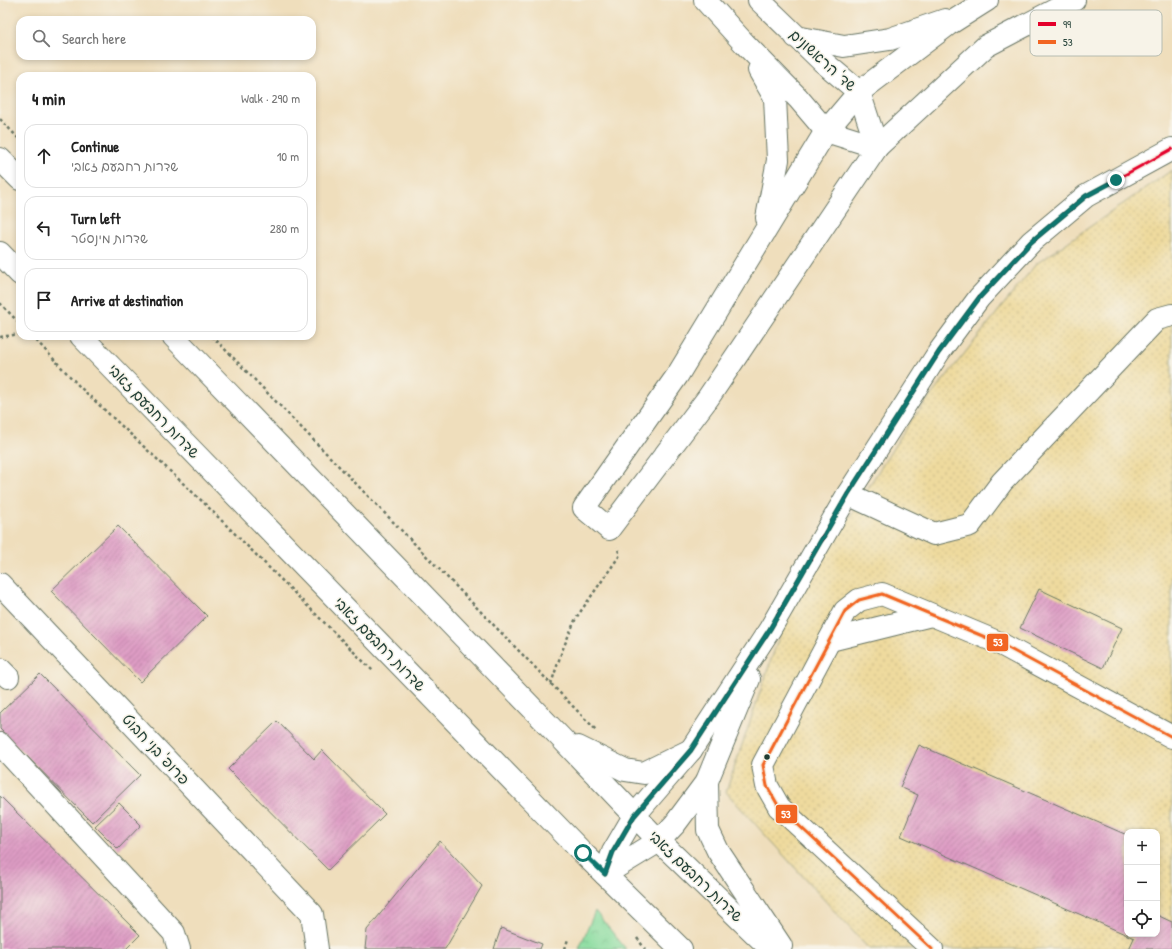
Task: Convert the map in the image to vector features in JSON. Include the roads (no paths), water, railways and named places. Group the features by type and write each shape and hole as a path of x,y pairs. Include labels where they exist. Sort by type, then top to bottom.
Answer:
{"street":[{"path":"705,0 744,43 798,98 826,131 877,147"},
{"name":"שד' הראשונים","path":"759,0 796,37 859,92 877,147"},
{"path":"987,0 859,92 826,131 677,376 584,508 609,529 708,398 877,147 986,46 1030,23"},
{"path":"1055,10 1074,0"},
{"path":"796,37 844,46 890,39 967,13"},
{"path":"744,43 775,98 778,160 764,234"},
{"path":"605,874 613,852 634,816 691,750 770,629 848,494 939,352 979,298 1031,242 1086,196 1172,149"},
{"path":"0,159 16,175"},
{"path":"0,253 16,270"},
{"path":"848,494 934,534 970,525 1002,482 1152,324 1157,319 1172,315"},
{"name":"שדרות רחבעם זאבי","path":"85,340 605,874 681,949"},
{"name":"שדרות רחבעם זאבי","path":"177,340 562,739 634,816 770,949"},
{"name":"פרופ' בני חבוט","path":"0,584 312,914 317,949"},
{"path":"932,949 779,807 767,786 763,765 846,611 859,600 882,594 997,642 1172,737"},
{"path":"830,640 931,615"},
{"path":"605,874 659,841 675,824 707,781 770,629"},
{"path":"562,739 625,770 644,773 691,750"},
{"path":"0,744 174,933 179,949"},
{"path":"707,781 708,830 718,851 782,949"}]}
